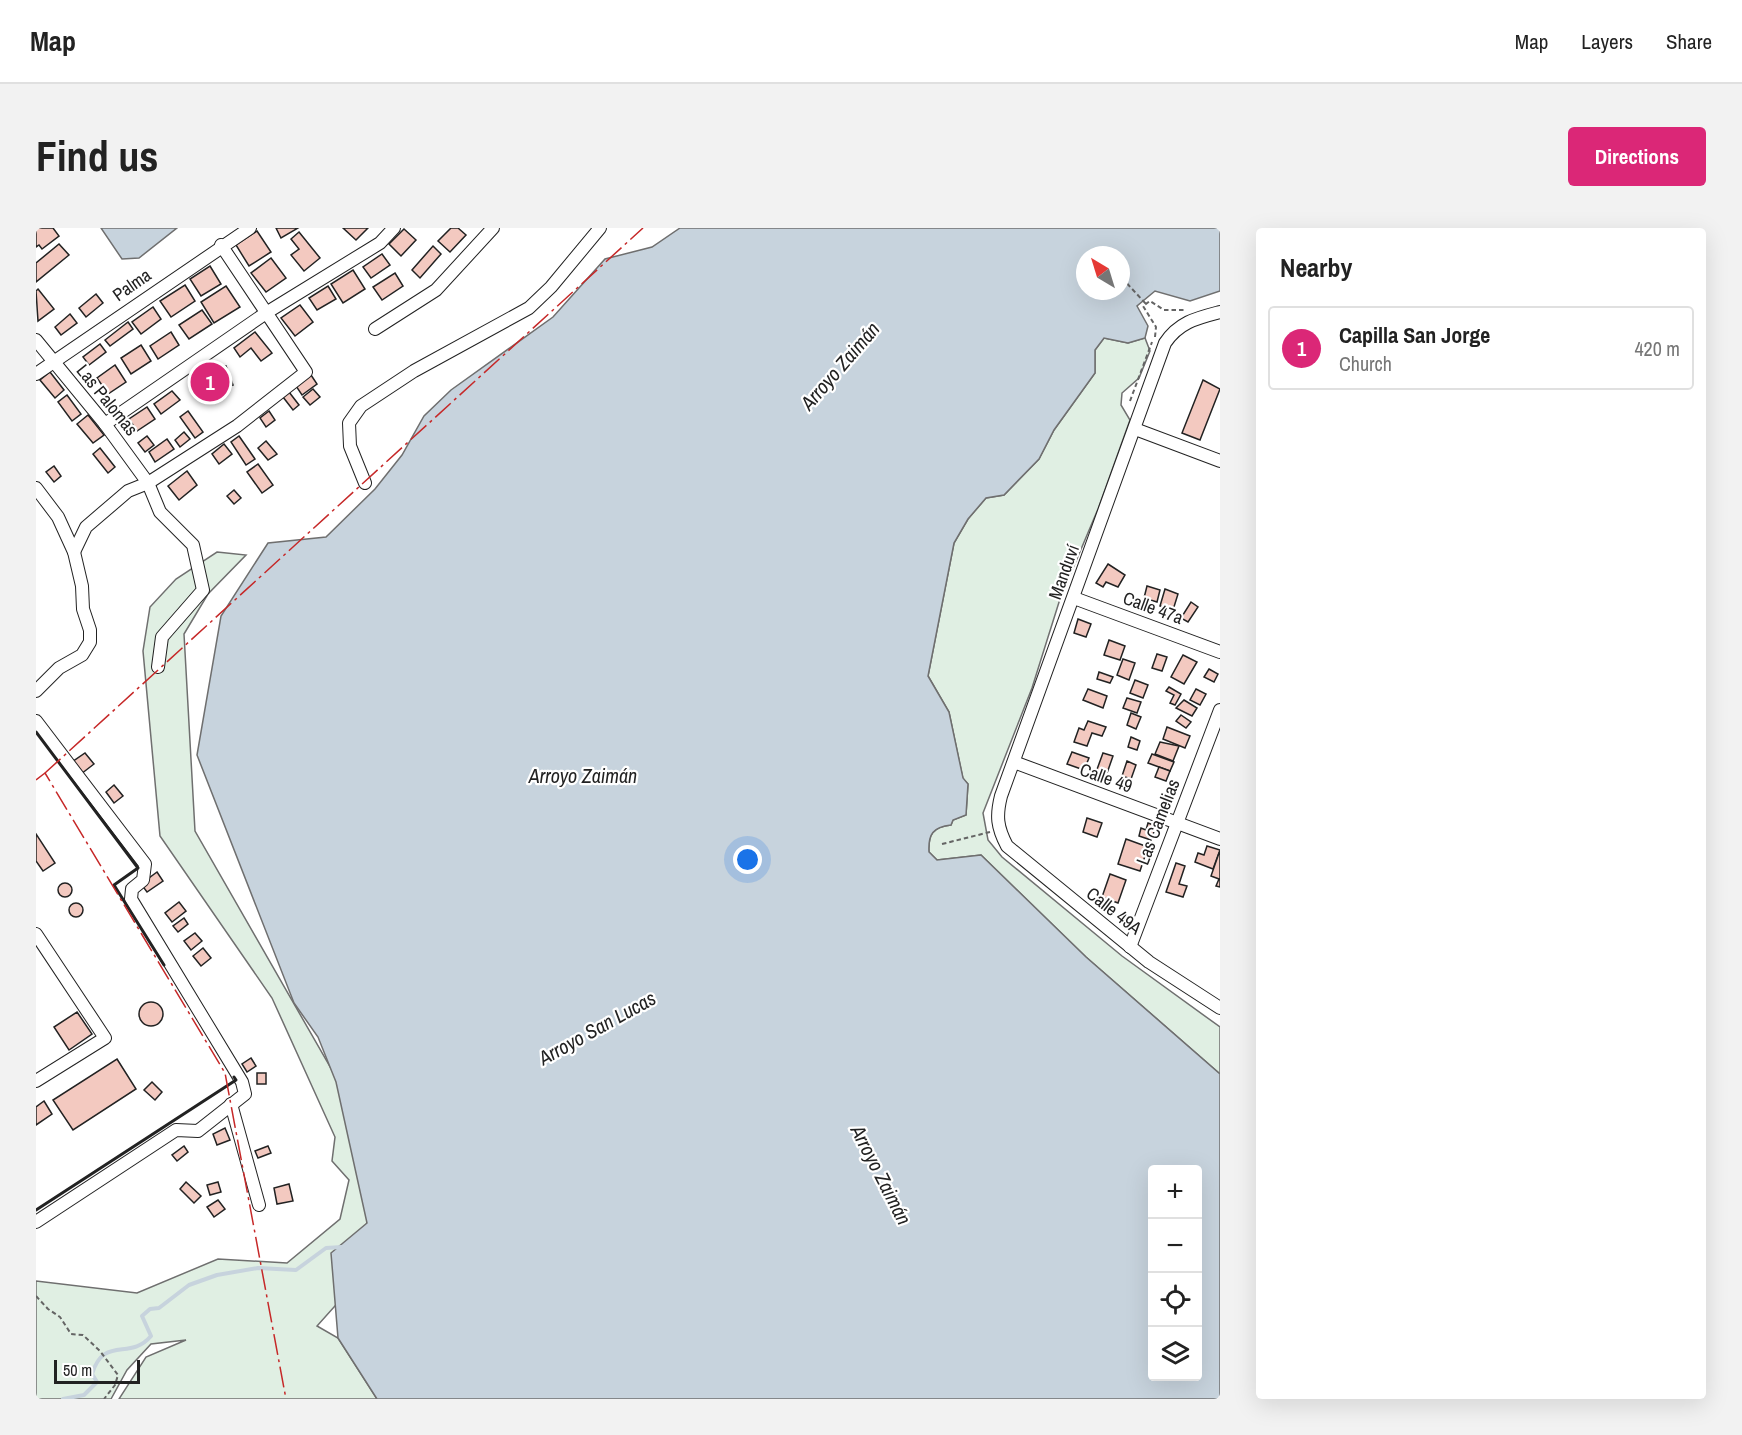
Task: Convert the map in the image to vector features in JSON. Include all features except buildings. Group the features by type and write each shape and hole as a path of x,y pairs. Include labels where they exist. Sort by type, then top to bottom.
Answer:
{"street":[{"name":"Palma","path":"36,374 221,245 250,228"},
{"path":"105,424 266,313 380,243 394,228"},
{"path":"365,483 350,446 348,423 361,406 414,371 529,308 558,279 600,228"},
{"path":"375,329 436,290 490,229"},
{"path":"74,552 86,527 128,491 148,483 237,426 306,372 221,245"},
{"name":"Manduví","path":"994,827 1001,796 1165,343 1174,329 1192,319 1220,312"},
{"name":"Las Palomas","path":"36,340 105,424 148,483 160,512 193,545 203,590 162,637 158,667"},
{"path":"1135,429 1220,461"},
{"path":"36,488 58,517 74,552 82,586 83,609 90,630 90,642 82,655 59,668 36,691"},
{"name":"Calle 47a","path":"1074,598 1220,652"},
{"name":"Las Camelias","path":"1131,947 1220,710"},
{"path":"36,721 145,864 143,880 132,890 131,899 242,1082 245,1094 198,1131 176,1130 36,1222"},
{"name":"Calle 49","path":"1014,762 1220,839"},
{"name":"Calle 49A","path":"994,827 1007,846 1149,962 1220,1008"},
{"path":"36,934 105,1038 36,1081"},
{"path":"231,1104 259,1205"}],"path":[{"path":"1130,287 1146,304"},
{"path":"1129,405 1146,353 1155,336 1156,327 1143,306 1150,301 1164,310 1188,309"},
{"path":"942,844 990,832 994,827"},
{"path":"36,1296 48,1309 60,1317 71,1334 83,1335 100,1351 118,1375 115,1385 104,1399"}],"green space":[{"path":"1104,338 1128,343 1145,338 1150,351 1139,378 1122,393 1121,405 1130,420 1098,509 1060,599 1032,688 983,813 988,840 1002,857 1122,956 1220,1027 1220,1074 1086,957 981,855 937,860 929,852 929,840 933,832 951,825 953,820 966,815 968,784 963,779 949,712 928,676 954,543 968,519 986,498 1004,495 1039,459 1054,430 1095,373 1095,350"},
{"path":"217,552 246,555 208,594 184,634 195,831 376,1147 360,1278 317,1326 338,1338 377,1399 119,1399 146,1357 186,1340 151,1344 127,1370 111,1399 36,1399 36,1281 137,1293 218,1259 287,1263 340,1219 349,1180 332,1161 335,1137 272,998 160,836 143,651 150,607 176,579"}],"water":[{"path":"101,228 177,228 139,258 122,259"},
{"name":"Arroyo Zaimán","path":"680,228 1220,228 1220,291 1190,301 1155,291 1137,306 1148,326 1145,338 1128,343 1104,338 1095,350 1095,373 1054,430 1039,459 1004,495 986,498 968,519 954,543 928,676 949,712 963,778 968,784 966,815 953,820 951,825 933,832 929,840 929,852 937,860 981,855 1086,957 1220,1074 1220,1399 377,1399 338,1338 331,1253 367,1223 336,1082 318,1037 294,1003 197,755 221,616 268,543 326,537 375,489 402,455 424,416 451,390 553,317 605,259 652,247"}],"waterway":[{"name":"Arroyo San Lucas","path":"63,1399 84,1395 97,1382 92,1374 103,1355 110,1351 135,1347 151,1336 142,1316 150,1309 159,1308 189,1285 217,1275 258,1268 296,1270 326,1248 342,1247"}],"wall":[{"path":"36,732 138,868 114,885 164,965"},
{"path":"36,1210 236,1080 234,1077"}],"power":[{"path":"45,773 643,228"},
{"path":"36,780 45,773 225,1073 286,1399"}],"place":[{"name":"Capilla San Jorge","path":"210,382"}]}
